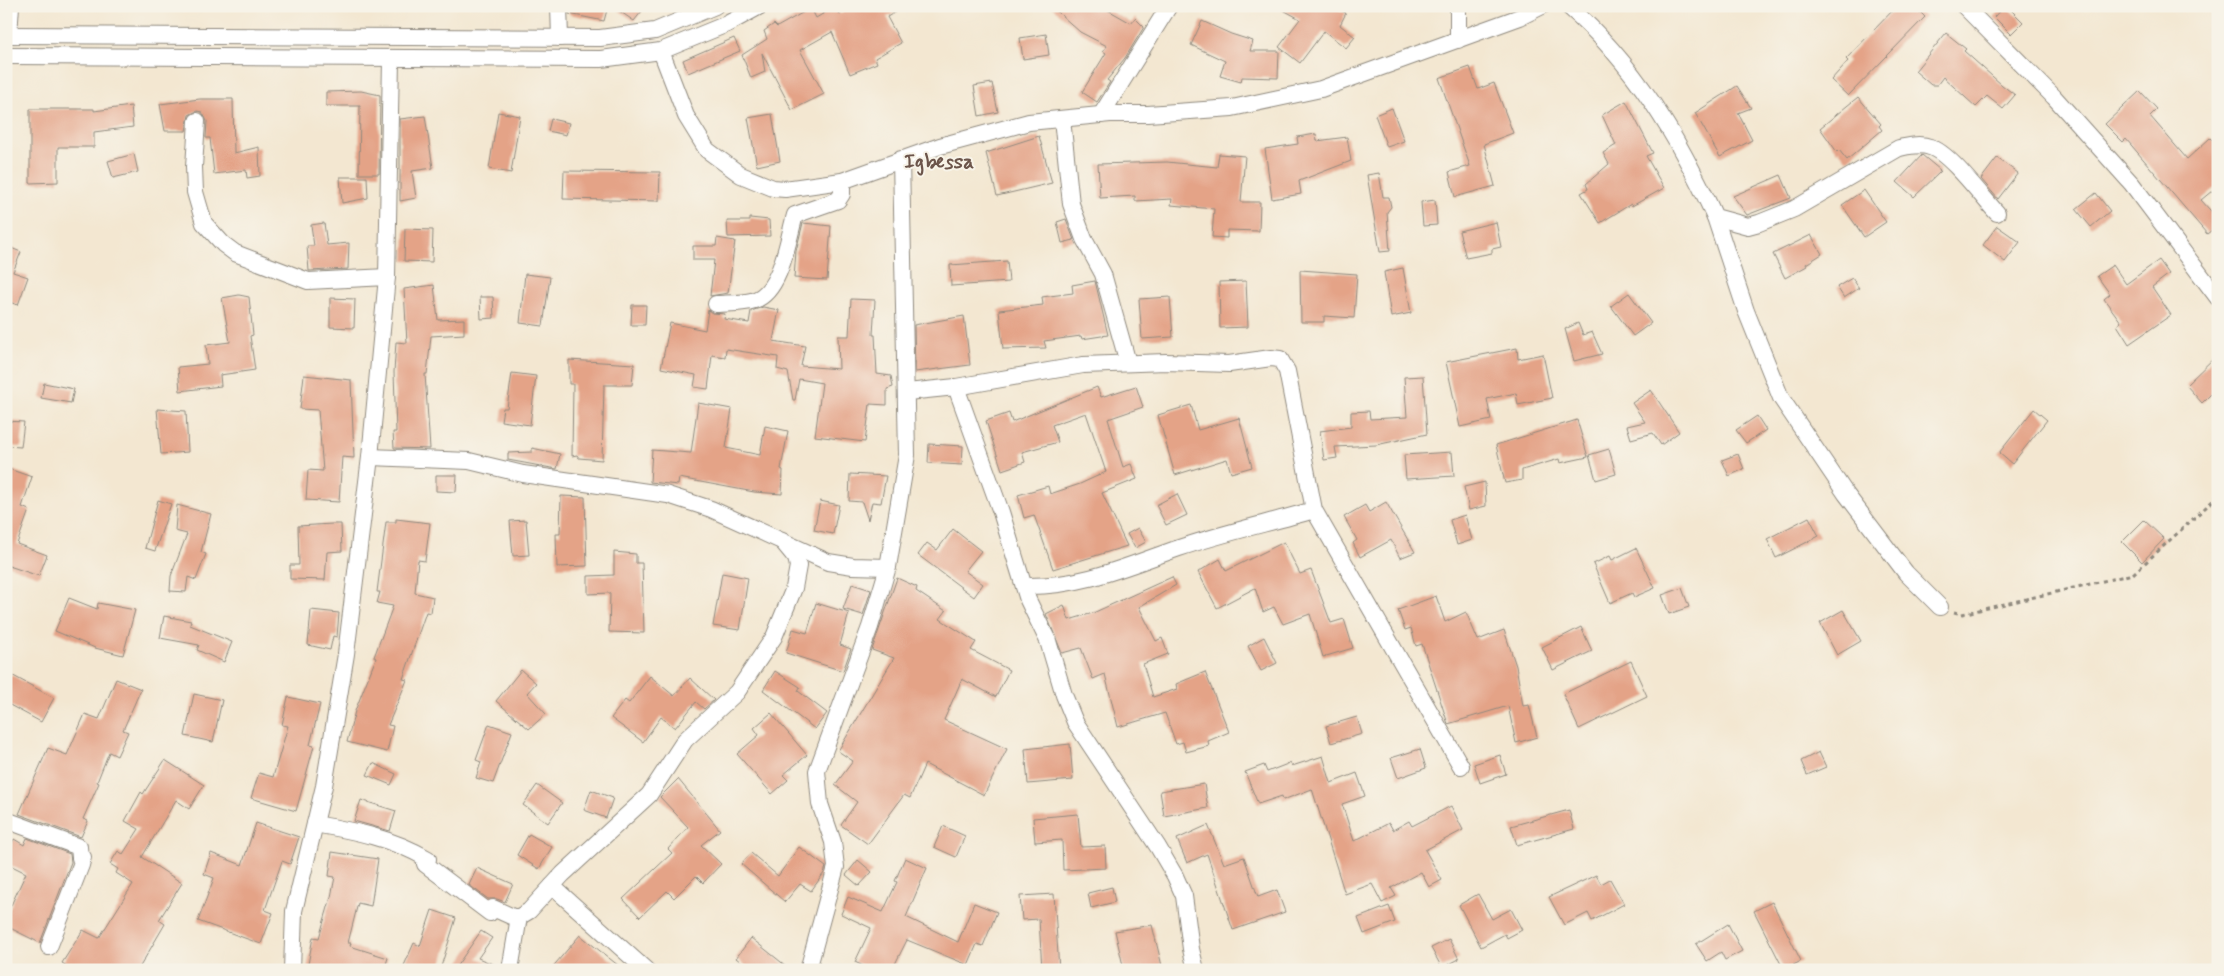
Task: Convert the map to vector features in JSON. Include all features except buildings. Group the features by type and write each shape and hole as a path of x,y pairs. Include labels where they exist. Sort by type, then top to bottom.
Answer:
{"street":[{"path":"11,6 8,35 560,38 615,37 655,31 715,6"},
{"path":"6,56 601,59 660,51 727,24 760,6"},
{"path":"1101,115 1169,6"},
{"path":"1458,6 1458,40"},
{"path":"660,51 686,116 708,150 724,164 742,175 773,188 785,190 842,180 940,146 1029,122 1101,115 1148,114 1232,108 1321,89 1520,17 1542,6"},
{"path":"1568,6 1583,19 1638,80 1690,162 1716,217 1746,311 1781,398 1852,502 1906,572 1940,608"},
{"path":"1964,6 2054,97 2132,184 2218,298"},
{"path":"555,9 560,38"},
{"path":"292,970 294,911 324,786 346,654 370,457 387,277 390,59"},
{"path":"1062,119 1071,204 1084,239 1103,274 1128,363"},
{"path":"197,121 194,167 197,202 204,223 223,244 234,253 308,281 387,277"},
{"path":"1716,217 1748,226 1759,224 1794,209 1899,148 1910,145 1929,146 1937,150 1957,168 1997,213"},
{"path":"808,970 836,867 833,842 817,786 817,771 870,626 888,567 907,455 901,159"},
{"path":"716,304 754,300 772,288 777,277 795,214 838,200 842,194 842,180"},
{"path":"906,392 956,387 1083,365 1128,363 1228,364 1271,358 1280,359 1287,371 1314,510 1461,766"},
{"path":"956,387 1033,612 1055,658 1064,695 1075,722 1175,876 1184,896 1190,949 1196,970"},
{"path":"370,457 469,461 522,474 668,495 711,508 828,562 853,566 888,567"},
{"path":"1025,586 1046,586 1105,575 1179,548 1314,510"},
{"path":"314,824 368,834 398,843 428,859 425,864 490,912 493,908 507,915 519,917 529,911 552,886 649,794 685,740 738,692 754,669 780,625 797,577 798,566 796,558 782,541"},
{"path":"6,820 80,847 82,865 49,947"},
{"path":"552,886 646,970"},
{"path":"510,970 519,917"}],"path":[{"path":"1940,608 1962,614 2133,574 2218,496"}],"district":[{"name":"Igbessa","path":"939,162"}]}
